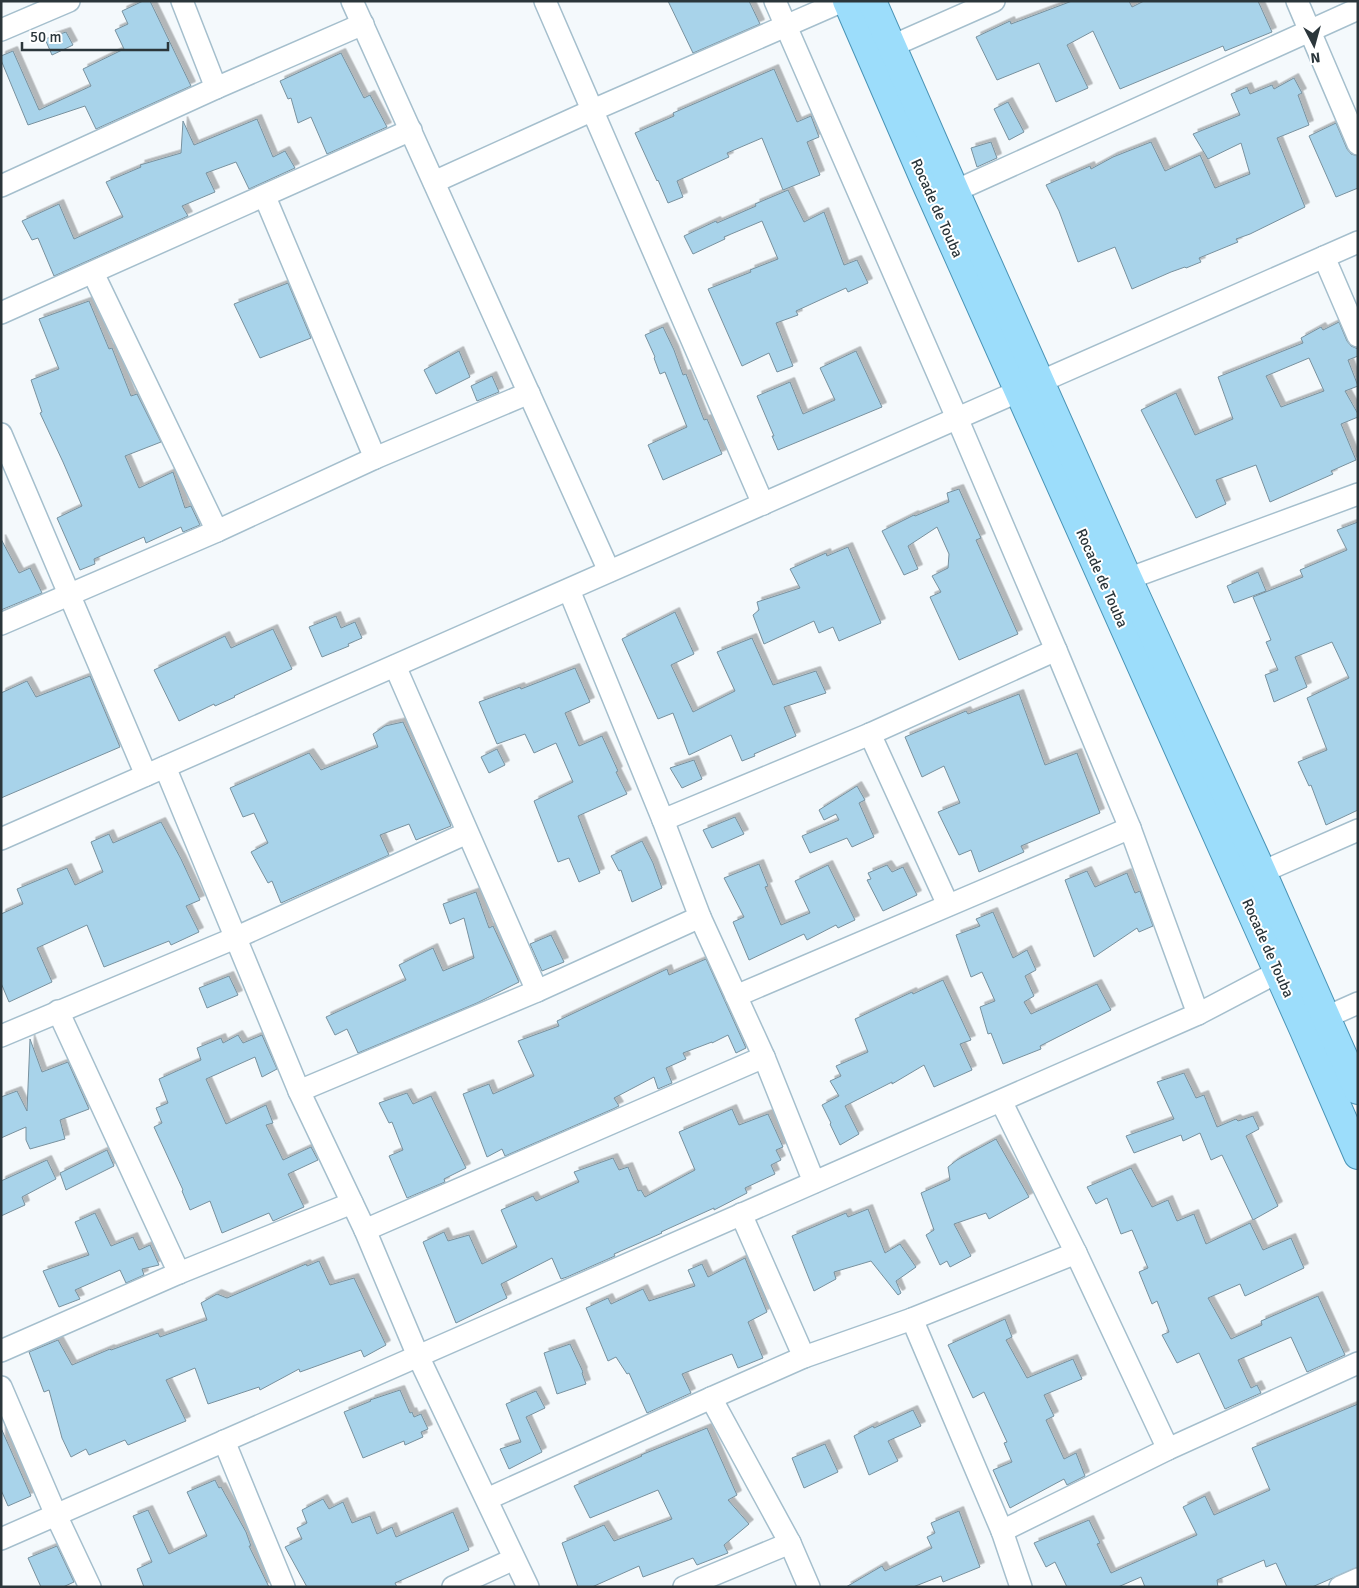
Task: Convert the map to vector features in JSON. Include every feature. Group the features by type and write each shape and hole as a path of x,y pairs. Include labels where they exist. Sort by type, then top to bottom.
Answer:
{"main road":[{"name":"Rocade de Touba","path":"845,1 925,181 1030,386"},
{"name":"Rocade de Touba","path":"872,1 955,191 1030,386 1117,583 1278,972 1358,1090"},
{"name":"Rocade de Touba","path":"1117,583 1262,872 1358,1155"}],"street":[{"path":"1,30 69,1"},
{"path":"182,1 216,88"},
{"path":"352,1 609,571"},
{"path":"545,1 763,504"},
{"path":"775,1 1056,650 1130,828 1198,1014"},
{"path":"434,182 592,110 845,1"},
{"path":"892,46 994,1"},
{"path":"1297,1 1358,144"},
{"path":"955,191 1358,9"},
{"path":"1,186 216,88 363,24"},
{"path":"1,314 411,130"},
{"path":"265,197 376,458"},
{"path":"1,839 1358,242"},
{"path":"1324,257 1358,336"},
{"path":"93,273 217,531"},
{"path":"1,624 217,531 376,458 529,393"},
{"path":"1,434 8,467 235,938 299,1091 365,1230 418,1356 528,1587"},
{"path":"1117,583 1356,501"},
{"path":"569,590 700,916 764,1057 814,1182"},
{"path":"663,820 870,734 1056,650"},
{"path":"394,666 537,991"},
{"path":"870,734 948,905"},
{"path":"736,996 1130,828"},
{"path":"1262,872 1358,830"},
{"path":"1,1036 235,938 468,833"},
{"path":"299,1091 537,991 700,916"},
{"path":"1,1539 1198,1014 1278,972"},
{"path":"1314,1023 1358,1003"},
{"path":"58,1011 179,1273"},
{"path":"365,1230 764,1057"},
{"path":"1001,1101 1076,1253 1168,1450"},
{"path":"1,1351 179,1273 352,1203"},
{"path":"741,1214 804,1358"},
{"path":"487,1499 710,1398 804,1358 912,1319 1076,1253"},
{"path":"912,1319 1002,1531 1017,1585"},
{"path":"1002,1531 1168,1450 1358,1363"},
{"path":"1,1387 56,1515 90,1587"},
{"path":"710,1398 790,1543 809,1587"},
{"path":"224,1441 284,1587"},
{"path":"684,1587 790,1543"},
{"path":"453,1587 514,1559"},
{"path":"1340,1587 1358,1579"}],"building":[{"path":"143,1 150,1 191,86 96,129 85,106 28,125 1,56 13,51 39,110 91,86 83,69 124,49 115,30 128,24 122,11"},
{"path":"668,1 749,1 760,24 693,53"},
{"path":"1072,1 1129,1 1132,7 1144,1 1258,1 1272,32 1225,51 1223,46 1120,89 1093,31 1067,45 1088,88 1056,102 1039,63 997,80 976,37 1010,21 1011,24"},
{"path":"66,32 73,45 52,55 45,39"},
{"path":"341,53 364,98 370,95 387,127 327,154 311,117 298,123 291,98 288,99 280,81"},
{"path":"774,69 797,122 811,116 819,137 807,142 820,175 783,190 762,138 727,153 729,157 677,181 683,197 668,203 635,133 674,116 673,113"},
{"path":"1294,78 1302,93 1298,95 1309,125 1277,138 1305,207 1236,239 1238,242 1199,258 1201,262 1171,272 1132,289 1115,247 1078,262 1059,211 1046,185 1090,166 1091,169 1113,157 1151,142 1165,171 1200,155 1215,188 1250,174 1241,143 1208,159 1193,134 1240,115 1231,94 1247,87 1250,94 1272,85 1274,89"},
{"path":"1008,102 1024,132 1009,140 994,109"},
{"path":"257,119 273,157 285,151 295,168 249,189 236,162 206,173 215,192 182,206 188,216 54,276 38,238 32,240 22,221 59,204 74,239 123,217 106,182 141,167 140,165 181,153 183,121 194,145"},
{"path":"1336,123 1347,149 1351,154 1358,156 1358,188 1336,197 1309,136"},
{"path":"991,142 997,158 977,167 971,148"},
{"path":"788,190 804,222 824,212 844,265 857,260 868,283 848,292 846,288 796,311 798,315 776,323 793,366 777,372 769,353 742,366 708,289 778,259 762,221 724,237 725,239 693,254 684,236 716,221 717,223 756,206 755,204"},
{"path":"288,283 311,338 260,358 234,304"},
{"path":"89,301 109,349 112,348 131,396 137,394 161,442 125,456 139,488 173,472 185,508 191,506 200,525 183,532 181,527 146,543 144,537 94,559 95,564 80,570 57,518 82,506 40,413 42,412 31,380 59,369 39,319"},
{"path":"1339,322 1347,341 1351,346 1358,349 1358,356 1348,360 1358,386 1345,391 1358,417 1341,424 1356,460 1331,471 1333,474 1270,502 1256,465 1216,480 1226,504 1196,518 1141,410 1176,393 1195,435 1233,419 1218,377 1303,343 1301,338 1321,327 1323,330","holes":["1309,358 1324,391 1281,407 1266,376"]},
{"path":"663,327 683,375 686,374 704,420 707,419 722,454 663,480 648,445 687,427 665,372 660,374 645,335"},
{"path":"459,351 470,377 436,394 424,370"},
{"path":"856,351 882,407 778,450 757,396 790,382 803,414 835,400 820,368"},
{"path":"492,376 499,392 477,401 471,386"},
{"path":"959,489 981,538 976,540 1018,634 959,660 930,597 941,592 932,576 948,568 949,554 937,527 908,546 918,569 904,575 882,531 914,515 949,502 947,493"},
{"path":"1358,522 1358,810 1326,825 1311,785 1309,786 1298,762 1327,750 1307,698 1349,678 1332,642 1295,657 1307,687 1274,702 1265,675 1278,670 1266,642 1271,640 1253,597 1303,577 1300,570 1347,550 1337,530"},
{"path":"1,539 19,573 30,568 42,593 1,610"},
{"path":"848,547 881,623 839,641 833,627 819,633 814,621 764,644 753,615 759,610 757,602 800,588 790,569 826,553 827,556"},
{"path":"1258,572 1266,591 1234,603 1227,586"},
{"path":"675,612 694,654 671,665 693,712 735,691 717,652 752,638 773,685 816,671 826,693 784,707 796,736 742,761 731,735 689,755 673,713 658,719 622,639"},
{"path":"336,616 341,628 355,622 362,638 348,644 349,646 322,657 309,627"},
{"path":"273,629 292,669 235,697 215,706 214,704 179,721 154,670 225,636 231,648"},
{"path":"575,668 590,702 565,713 579,746 602,736 627,794 578,816 600,873 579,882 569,858 558,862 534,801 573,782 556,743 534,753 525,734 497,744 479,702 520,687 521,689"},
{"path":"90,676 120,747 1,798 1,693 27,681 36,697"},
{"path":"1019,694 1045,765 1077,753 1100,813 1021,846 1024,852 979,872 971,850 959,855 938,812 960,803 944,766 922,777 905,737 966,711 968,714"},
{"path":"403,722 451,826 416,840 409,824 380,835 389,855 281,903 272,881 268,883 251,852 268,843 254,813 243,817 230,788 309,753 321,770 378,747 373,734 385,726"},
{"path":"497,749 505,765 489,773 481,757"},
{"path":"694,760 702,779 682,788 670,768"},
{"path":"857,786 865,800 859,803 874,837 852,847 847,838 810,853 802,836 839,820 836,814 824,820 819,810"},
{"path":"735,817 744,834 712,848 703,830"},
{"path":"161,822 200,900 186,906 199,932 171,945 169,941 104,967 87,925 37,948 52,982 9,1002 1,983 1,914 23,904 17,889 67,868 75,885 103,872 91,842 109,834 113,843"},
{"path":"642,841 653,863 662,888 632,902 621,870 619,871 611,856"},
{"path":"759,864 768,886 765,887 781,925 810,913 795,881 828,865 855,920 838,928 836,925 807,940 804,934 749,960 733,922 744,917 724,878"},
{"path":"887,865 892,872 903,867 917,895 883,911 867,880 871,879 868,873"},
{"path":"1087,871 1095,887 1127,873 1135,893 1140,891 1153,926 1139,932 1137,928 1094,957 1065,880"},
{"path":"476,892 489,928 493,926 519,982 477,1003 358,1053 347,1029 335,1035 326,1017 406,980 399,965 433,948 443,971 474,958 464,918 450,924 443,904"},
{"path":"993,912 1013,958 1027,950 1036,970 1025,976 1034,996 1024,1002 1031,1014 1097,984 1111,1010 1040,1046 1041,1049 1003,1064 991,1033 988,1034 980,1007 995,1001 982,972 971,977 956,935 980,926 976,919"},
{"path":"551,935 564,962 542,971 530,944"},
{"path":"706,959 746,1048 736,1053 728,1035 683,1053 686,1059 666,1068 672,1083 658,1089 654,1077 614,1098 619,1106 613,1109 505,1156 502,1149 487,1157 463,1094 489,1084 493,1094 534,1076 518,1041 559,1026 557,1021 667,969 669,975"},
{"path":"229,976 238,995 207,1008 199,988"},
{"path":"943,980 971,1040 960,1044 972,1070 934,1087 924,1065 892,1084 892,1082 845,1106 859,1134 840,1145 822,1105 839,1096 830,1081 841,1076 836,1066 868,1052 855,1019 912,992 913,994"},
{"path":"238,1035 243,1043 262,1035 277,1069 262,1077 255,1057 206,1079 226,1124 266,1105 273,1123 266,1125 283,1160 311,1147 318,1160 288,1174 304,1207 273,1221 269,1213 222,1233 210,1201 190,1210 183,1190 154,1127 162,1123 156,1108 168,1103 159,1079 201,1060 197,1048 221,1038 223,1043"},
{"path":"30,1039 42,1072 68,1062 89,1109 60,1120 65,1139 30,1149 26,1140 26,1127 1,1138 1,1097 17,1091 27,1111"},
{"path":"1184,1073 1196,1098 1204,1095 1217,1127 1236,1119 1238,1121 1253,1116 1259,1129 1246,1136 1278,1206 1253,1220 1222,1155 1211,1160 1200,1133 1183,1141 1181,1135 1134,1153 1126,1136 1174,1119 1157,1082"},
{"path":"407,1093 413,1104 431,1096 466,1168 444,1179 445,1182 407,1198 389,1156 403,1150 392,1122 389,1123 379,1103"},
{"path":"732,1109 739,1125 768,1114 783,1147 776,1150 781,1160 771,1165 775,1174 745,1188 747,1193 714,1210 714,1208 567,1277 561,1279 552,1258 501,1284 507,1298 456,1323 423,1242 444,1232 448,1241 469,1235 482,1264 517,1247 501,1210 533,1196 536,1201 579,1182 574,1172 613,1158 619,1170 628,1167 638,1191 641,1190 645,1197 695,1170 679,1132"},
{"path":"996,1139 1029,1197 989,1219 986,1213 954,1224 971,1256 950,1267 947,1261 940,1265 926,1235 934,1230 921,1193 950,1180 948,1167 957,1160"},
{"path":"107,1150 114,1166 66,1190 60,1173"},
{"path":"47,1160 56,1179 22,1197 25,1205 1,1216 1,1181"},
{"path":"1131,1168 1152,1207 1168,1200 1177,1221 1194,1214 1206,1244 1250,1223 1263,1250 1291,1238 1304,1268 1245,1296 1240,1284 1208,1298 1231,1339 1262,1325 1261,1321 1318,1296 1345,1355 1307,1372 1291,1337 1238,1360 1251,1388 1257,1385 1261,1393 1225,1409 1199,1353 1177,1363 1162,1335 1169,1332 1157,1301 1152,1304 1139,1272 1148,1268 1132,1230 1121,1234 1107,1198 1096,1204 1087,1187"},
{"path":"868,1209 885,1253 900,1244 916,1267 896,1281 901,1293 898,1295 871,1261 834,1272 836,1279 814,1291 792,1236 846,1213 848,1217"},
{"path":"95,1213 111,1246 133,1237 139,1250 150,1245 159,1265 142,1269 144,1275 126,1283 120,1270 75,1290 80,1299 59,1307 43,1271 89,1255 75,1222"},
{"path":"745,1258 767,1312 748,1322 763,1358 738,1368 732,1354 682,1374 691,1393 647,1413 629,1373 627,1374 616,1357 608,1361 586,1308 608,1298 611,1304 643,1289 649,1301 695,1286 688,1270 702,1264 708,1277"},
{"path":"319,1261 330,1285 354,1278 386,1345 364,1357 361,1350 300,1372 299,1369 260,1390 259,1387 208,1404 195,1368 166,1380 186,1421 128,1445 125,1440 89,1455 86,1449 71,1457 62,1438 49,1390 44,1392 29,1352 58,1340 72,1365 110,1349 158,1333 160,1337 207,1320 201,1303 217,1294 227,1298 306,1264 307,1266"},
{"path":"1005,1319 1012,1337 1006,1340 1027,1378 1073,1359 1082,1379 1044,1395 1054,1416 1046,1420 1064,1459 1076,1453 1085,1476 1067,1485 1064,1479 1010,1508 993,1470 1012,1462 1004,1443 1007,1442 984,1392 973,1398 948,1345"},
{"path":"570,1344 583,1372 586,1384 557,1394 544,1353"},
{"path":"400,1390 410,1413 412,1412 414,1417 421,1414 428,1429 421,1432 423,1437 405,1445 404,1441 363,1458 344,1412 370,1400"},
{"path":"536,1391 545,1408 526,1417 542,1452 509,1469 500,1449 521,1442 506,1404"},
{"path":"1358,1404 1358,1567 1312,1587 1287,1587 1276,1563 1266,1567 1264,1560 1217,1580 1218,1587 1145,1587 1141,1577 1118,1587 1067,1587 1055,1562 1046,1567 1034,1543 1089,1520 1100,1543 1097,1544 1111,1573 1197,1535 1183,1507 1205,1496 1214,1515 1270,1490 1252,1448"},
{"path":"913,1410 921,1426 888,1441 898,1461 869,1475 854,1436"},
{"path":"1,1428 31,1496 8,1506 1,1490"},
{"path":"707,1428 737,1495 728,1500 749,1524 724,1545 728,1553 697,1565 693,1558 643,1577 639,1566 592,1587 578,1587 562,1543 604,1525 614,1541 672,1519 658,1490 590,1518 574,1486 641,1455"},
{"path":"825,1444 838,1472 804,1488 792,1458"},
{"path":"215,1480 219,1488 221,1487 246,1532 251,1546 249,1546 269,1587 144,1587 137,1569 152,1562 133,1516 148,1510 169,1554 207,1536 187,1492"},
{"path":"323,1499 329,1509 343,1502 352,1523 370,1516 377,1534 392,1527 396,1537 453,1512 469,1550 395,1583 397,1587 307,1587 285,1547 302,1539 297,1528 307,1523 302,1510"},
{"path":"959,1511 980,1567 943,1582 941,1576 913,1587 846,1587 882,1566 885,1571 932,1548 927,1537 935,1533 931,1523"},
{"path":"57,1546 74,1582 63,1587 41,1587 28,1558"}]}
